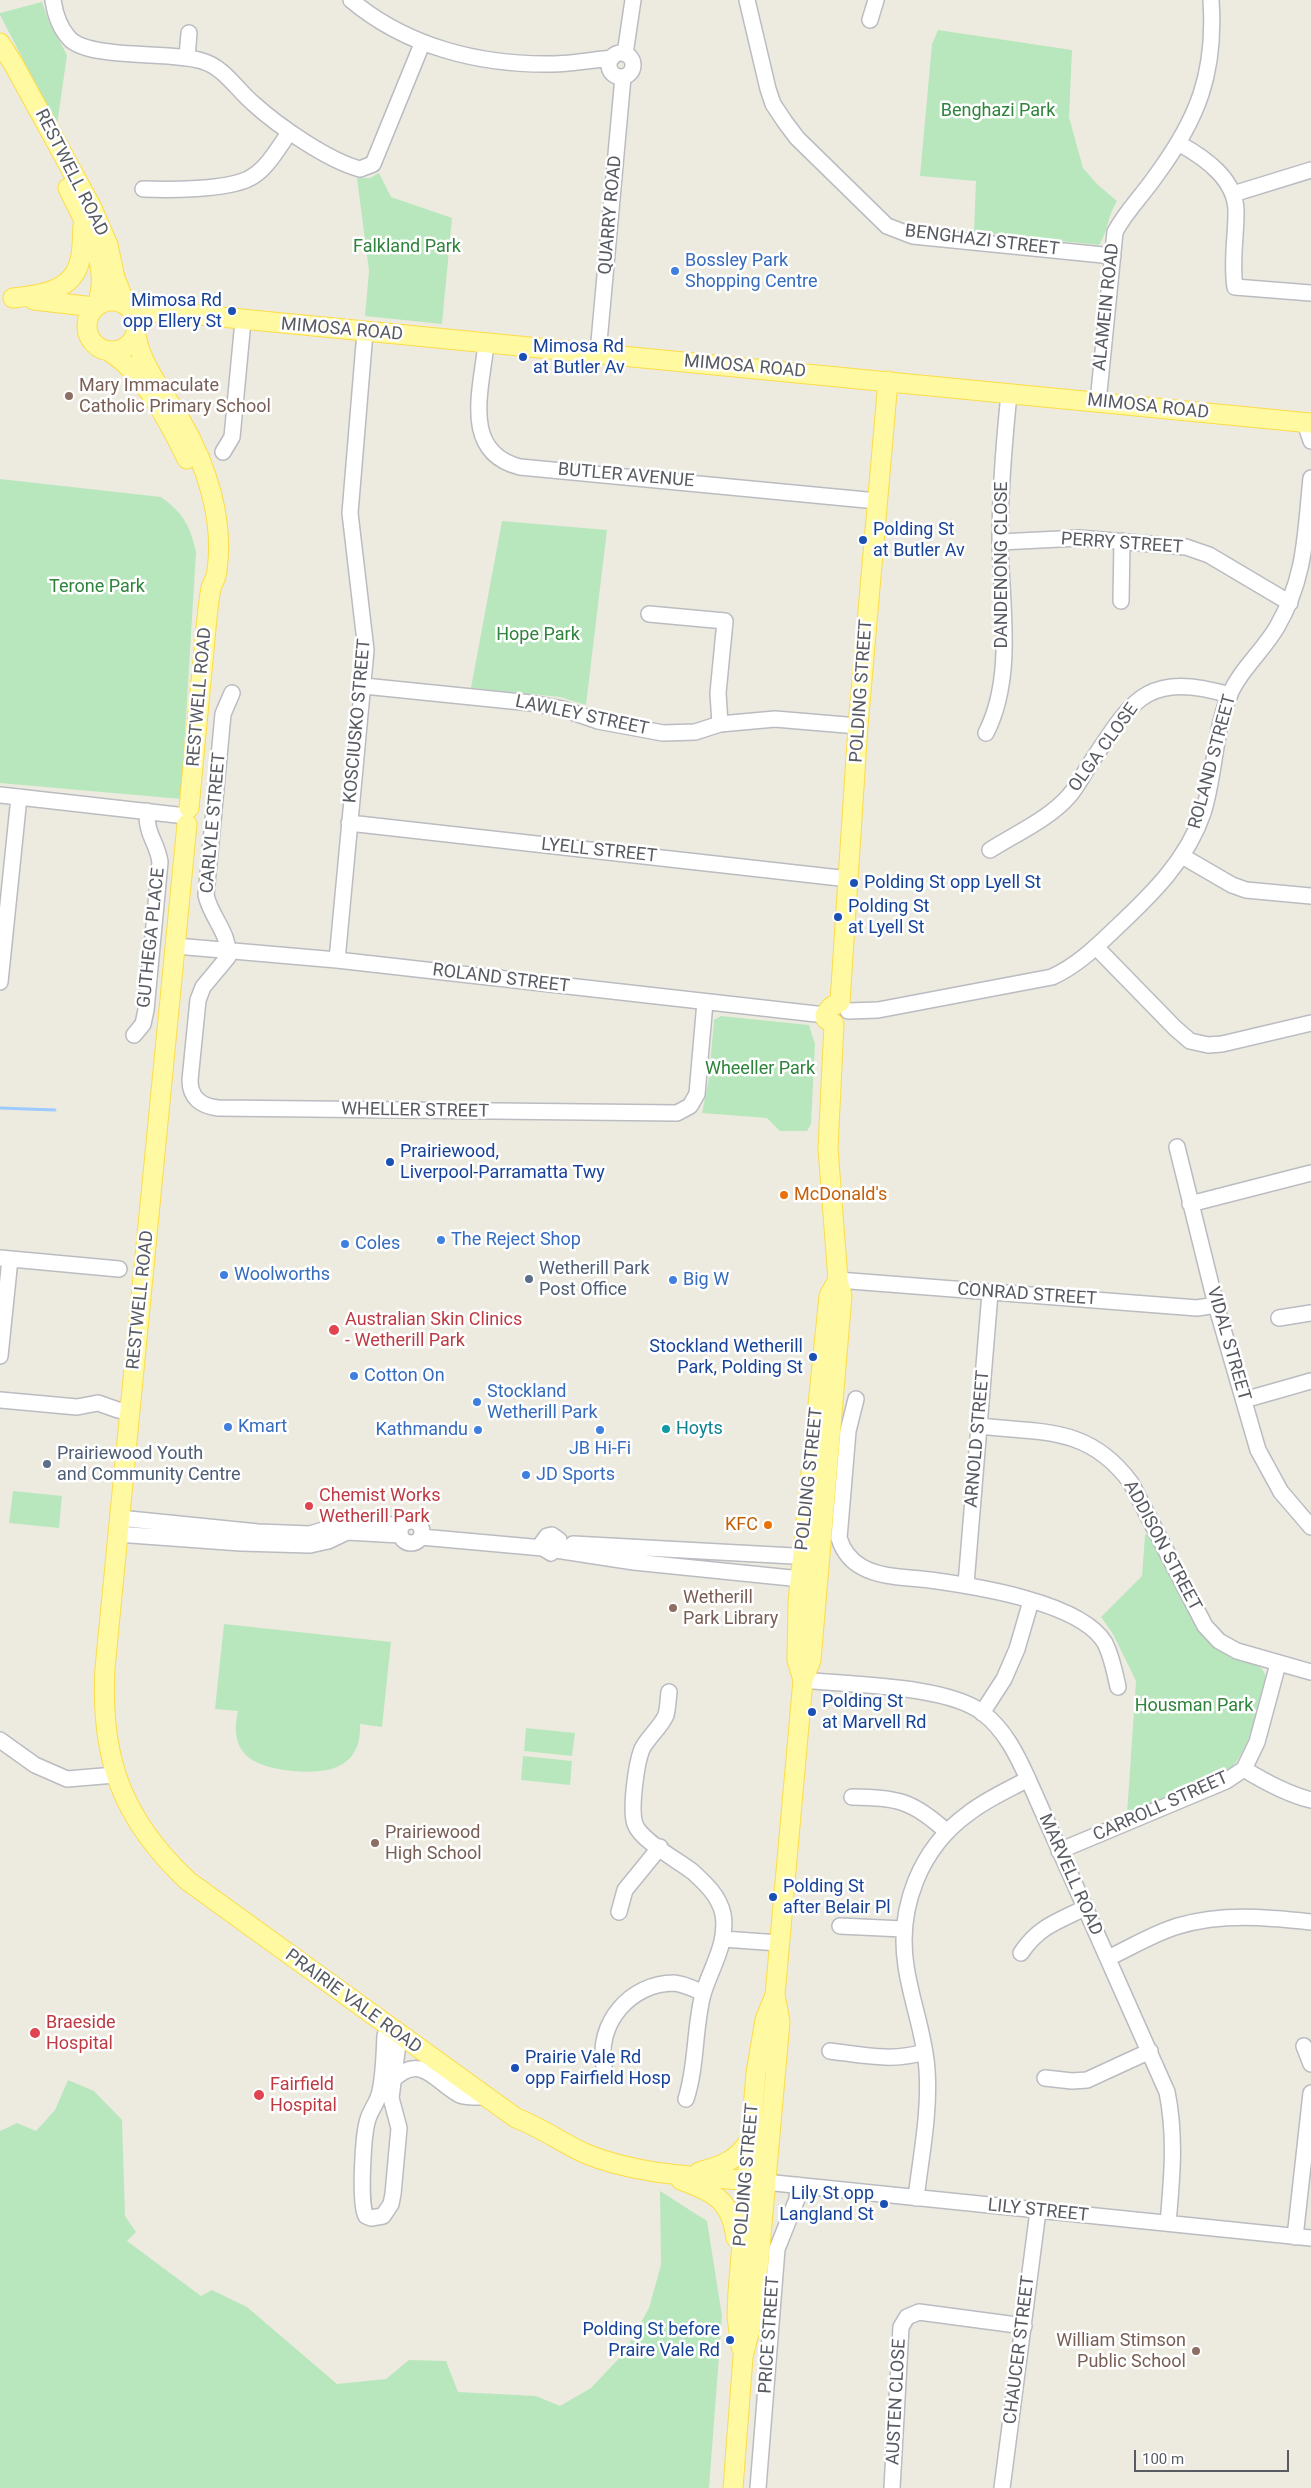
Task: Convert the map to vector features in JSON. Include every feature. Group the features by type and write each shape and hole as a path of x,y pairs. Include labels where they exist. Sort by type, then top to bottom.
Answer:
{"main road":[{"name":"RESTWELL ROAD","path":"1,45 9,67 84,222 100,262 103,286 96,306"},
{"name":"RESTWELL ROAD","path":"1,45 14,65 91,206 108,244 115,278 133,319 140,354 194,445 209,484 216,512 219,555 217,573 211,587"},
{"path":"6,297 42,295 61,287 72,276 80,262 84,222"},
{"path":"6,297 96,306 112,300 133,319 125,348 110,352 96,346 87,333 65,314 33,300"},
{"path":"87,333 88,317 96,306"},
{"name":"MIMOSA ROAD","path":"133,319 180,313 242,321 598,353 1308,423"},
{"name":"RESTWELL ROAD","path":"110,352 124,361 140,381 191,466 206,514 211,587 185,816 176,946 118,1526 104,1699 106,1736 114,1775"},
{"name":"POLDING STREET","path":"844,1006 858,726 888,381"},
{"path":"829,1020 831,1007 844,1006"},
{"name":"POLDING STREET","path":"743,2357 737,2317 740,2264 756,2181 780,2022 775,1995 779,1943 803,1680 811,1660 809,1580 842,1296 838,1280 828,1148 829,1020"},
{"name":"PRAIRIE VALE ROAD","path":"114,1775 142,1831 164,1860 188,1881 394,2032 516,2118 534,2125 584,2152 618,2164 657,2173 756,2181"},
{"name":"POLDING STREET","path":"733,2488 743,2357 754,2314 756,2181 750,2140 756,2073 765,2020 775,1995"},
{"path":"691,2175 739,2156 750,2140"},
{"path":"657,2173 706,2190 725,2204 734,2224 740,2264"}],"street":[{"path":"54,0 55,13 61,26 70,39 84,48 161,57 187,57 204,61 222,72 254,104 289,133 360,169 370,166 393,117 422,44"},
{"path":"351,0 392,29 422,44 493,61 618,65"},
{"name":"QUARRY ROAD","path":"598,353 618,65 633,0"},
{"name":"BENGHAZI STREET","path":"747,0 774,104 797,138 887,226 913,236 1113,256"},
{"path":"870,20 876,0"},
{"name":"ALAMEIN ROAD","path":"1098,402 1115,232 1123,216 1180,144 1194,114 1207,69 1213,32 1210,0"},
{"path":"187,57 189,33"},
{"path":"143,189 173,190 215,186 248,179 262,169 289,133"},
{"path":"1180,144 1201,156 1220,174 1233,194 1237,211 1233,271 1235,287 1311,293"},
{"path":"1233,194 1311,170"},
{"path":"223,452 232,437 242,321"},
{"name":"KOSCIUSKO STREET","path":"337,960 364,686 365,629 350,513 365,332"},
{"name":"BUTLER AVENUE","path":"486,343 479,420 480,433 490,450 505,463 520,467 877,500"},
{"name":"DANDENONG CLOSE","path":"986,733 996,714 1000,697 1003,644 1000,542 1001,474 1009,394"},
{"path":"1308,423 1311,441"},
{"name":"ROLAND STREET","path":"844,1006 878,1010 1052,977 1077,964 1156,890 1182,856 1202,815 1211,784 1220,724 1230,695 1241,675 1276,629 1306,571 1311,478"},
{"name":"PERRY STREET","path":"1000,542 1079,538 1186,548 1209,555 1290,603"},
{"path":"1121,601 1122,541"},
{"path":"649,614 725,621 718,693 720,724"},
{"name":"OLGA CLOSE","path":"990,850 1051,812 1069,796 1107,739 1137,700 1153,690 1188,685 1230,695"},
{"name":"LAWLEY STREET","path":"364,686 531,703 563,709 598,721 663,733 695,732 720,724 774,719 858,726"},
{"name":"CARLYLE STREET","path":"228,950 227,939 209,908 206,895 223,714 232,693"},
{"path":"0,795 185,816"},
{"path":"0,982 19,797"},
{"name":"GUTHEGA PLACE","path":"134,1035 143,1024 146,1010 160,862 159,853 148,832 147,811"},
{"name":"LYELL STREET","path":"349,823 849,879"},
{"path":"1182,856 1232,885 1246,890 1311,896"},
{"name":"ROLAND STREET","path":"176,946 337,960 705,1002 829,1020"},
{"path":"1096,947 1190,1041 1208,1045 1222,1044 1311,1023"},
{"name":"WHELLER STREET","path":"228,950 227,961 203,987 198,1000 190,1080 191,1092 199,1102 218,1108 677,1113 690,1106 697,1094 705,1002"},
{"name":"VIDAL STREET","path":"1177,1146 1216,1305 1258,1450 1269,1474 1311,1528"},
{"path":"1190,1204 1311,1173"},
{"path":"0,1356 5,1259 119,1269"},
{"name":"CONRAD STREET","path":"838,1280 1197,1308 1216,1305"},
{"name":"ARNOLD STREET","path":"966,1584 990,1293"},
{"path":"1279,1318 1311,1313"},
{"path":"1244,1400 1311,1381"},
{"path":"856,1399 848,1431 839,1538 842,1548 862,1567 876,1573 966,1584 1031,1600 1065,1612 1090,1626 1105,1643 1113,1663 1118,1687"},
{"path":"0,1400 77,1407 98,1403 118,1410 130,1411"},
{"name":"ADDISON STREET","path":"979,1426 1064,1435 1087,1443 1105,1454 1119,1467 1131,1483 1205,1626 1219,1642 1238,1651 1311,1672"},
{"path":"118,1526 310,1534 352,1521 401,1531 410,1520 417,1522 421,1532 673,1558 809,1580"},
{"path":"673,1558 811,1557"},
{"path":"982,1713 1004,1679 1017,1649 1031,1600"},
{"name":"CARROLL STREET","path":"1059,1851 1208,1789 1226,1781 1244,1769 1257,1742 1278,1664"},
{"name":"MARVELL ROAD","path":"803,1680 932,1693 957,1700 982,1713 1004,1734 1028,1780 1167,2092 1173,2119 1174,2142 1168,2223"},
{"path":"669,1692 666,1715 642,1749 638,1764 633,1812 635,1825 642,1835 660,1847 711,1889 720,1904 723,1916 723,1939 704,1993 695,2035 691,2083 686,2099"},
{"path":"0,1740 35,1765 67,1779 114,1775"},
{"path":"1244,1769 1262,1780 1297,1796 1311,1800"},
{"path":"916,2198 927,2102 927,2068 906,1966 903,1930 909,1898 923,1865 947,1832 988,1800 1028,1780"},
{"path":"852,1797 888,1798 909,1804 928,1814 947,1832"},
{"path":"619,1912 625,1890 660,1847"},
{"path":"1021,1953 1031,1937 1047,1926 1085,1908"},
{"path":"1108,1958 1176,1926 1218,1918 1264,1917 1311,1922"},
{"path":"840,1926 903,1930"},
{"path":"723,1939 779,1943"},
{"path":"604,2066 601,2051 611,2020 620,2006 635,1995 652,1988 674,1983 687,1985 704,1993"},
{"path":"394,2032 392,2105 399,2128 393,2194 391,2204 383,2216 371,2218 366,2216 362,2204 365,2133 368,2119 381,2090 385,2036 394,2032"},
{"path":"1304,2046 1311,2064"},
{"path":"830,2051 888,2059 906,2058 924,2052"},
{"path":"1045,2078 1072,2081 1087,2080 1150,2051"},
{"path":"392,2081 401,2074 421,2068 431,2073 459,2094 488,2098"},
{"path":"1295,2237 1311,2093"},
{"name":"LILY STREET","path":"756,2181 1311,2238"},
{"name":"PRICE STREET","path":"758,2488 777,2249 796,2200 798,2185"},
{"name":"CHAUCER STREET","path":"1002,2488 1038,2211"},
{"name":"AUSTEN CLOSE","path":"892,2488 901,2327 907,2316 919,2312 1024,2326"}],"green space":[{"path":"42,2 49,22 67,55 57,125 0,15 0,13"},
{"name":"Benghazi Park","path":"938,30 1072,50 1069,117 1083,168 1098,185 1117,201 1099,245 974,232 976,181 920,176 932,44"},
{"name":"Falkland Park","path":"379,173 391,197 452,218 442,324 365,316 369,271 357,178 370,178"},
{"name":"Terone Park","path":"0,479 161,497 180,514 188,527 196,552 181,799 0,783"},
{"name":"Hope Park","path":"502,521 607,530 586,705 560,697 471,688"},
{"name":"Wheeller Park","path":"721,1016 809,1025 815,1044 811,1124 807,1131 780,1131 767,1118 702,1113 709,1078 714,1020"},
{"path":"13,1491 62,1496 59,1528 9,1523"},
{"name":"Housman Park","path":"1148,1533 1207,1640 1221,1651 1260,1667 1266,1678 1249,1738 1232,1767 1212,1780 1127,1814 1136,1681 1113,1634 1101,1617 1142,1576 1145,1535"},
{"path":"224,1624 391,1642 382,1727 360,1724 359,1739 355,1751 340,1766 330,1769 306,1772 293,1771 256,1762 241,1749 237,1739 238,1711 215,1709"},
{"path":"526,1728 575,1733 572,1756 524,1751"},
{"path":"523,1756 572,1761 570,1785 521,1780"},
{"path":"68,2080 94,2091 122,2120 125,2216 136,2232 127,2241 201,2296 212,2290 247,2307 337,2384 386,2379 409,2360 446,2361 458,2392 536,2396 560,2406 591,2388 624,2353 649,2308 661,2265 660,2191 707,2221 722,2316 709,2488 0,2488 0,2131 17,2123 36,2131 55,2110"}],"waterway":[{"path":"0,1108 55,1110"}],"place":[{"name":"Bossley Park Shopping Centre","path":"675,271"},
{"name":"Mimosa Rd opp Ellery St","path":"232,311"},
{"name":"Mimosa Rd at Butler Av","path":"523,357"},
{"name":"Mary Immaculate Catholic Primary School","path":"69,396"},
{"name":"Polding St at Butler Av","path":"863,540"},
{"name":"Polding St opp Lyell St","path":"854,883"},
{"name":"Polding St at Lyell St","path":"838,917"},
{"name":"Prairiewood, Liverpool-Parramatta Twy","path":"390,1162"},
{"name":"McDonald's","path":"784,1195"},
{"name":"The Reject Shop","path":"441,1240"},
{"name":"Coles","path":"345,1244"},
{"name":"Woolworths","path":"224,1275"},
{"name":"Wetherill Park Post Office","path":"529,1279"},
{"name":"Big W","path":"673,1280"},
{"name":"Australian Skin Clinics - Wetherill Park","path":"334,1330"},
{"name":"Stockland Wetherill Park, Polding St","path":"813,1357"},
{"name":"Cotton On","path":"354,1376"},
{"name":"Stockland Wetherill Park","path":"477,1402"},
{"name":"Kmart","path":"228,1427"},
{"name":"Hoyts","path":"666,1429"},
{"name":"Kathmandu","path":"478,1430"},
{"name":"JB Hi-Fi","path":"600,1430"},
{"name":"Prairiewood Youth and Community Centre","path":"47,1464"},
{"name":"JD Sports","path":"526,1475"},
{"name":"Chemist Works Wetherill Park","path":"309,1506"},
{"name":"KFC","path":"768,1525"},
{"name":"Wetherill Park Library","path":"673,1608"},
{"name":"Polding St at Marvell Rd","path":"812,1712"},
{"name":"Prairiewood High School","path":"375,1843"},
{"name":"Polding St after Belair Pl","path":"773,1897"},
{"name":"Braeside Hospital","path":"35,2033"},
{"name":"Prairie Vale Rd opp Fairfield Hosp","path":"515,2068"},
{"name":"Fairfield Hospital","path":"259,2095"},
{"name":"Lily St opp Langland St","path":"884,2204"},
{"name":"Polding St before Praire Vale Rd","path":"730,2340"},
{"name":"William Stimson Public School","path":"1196,2351"}]}
